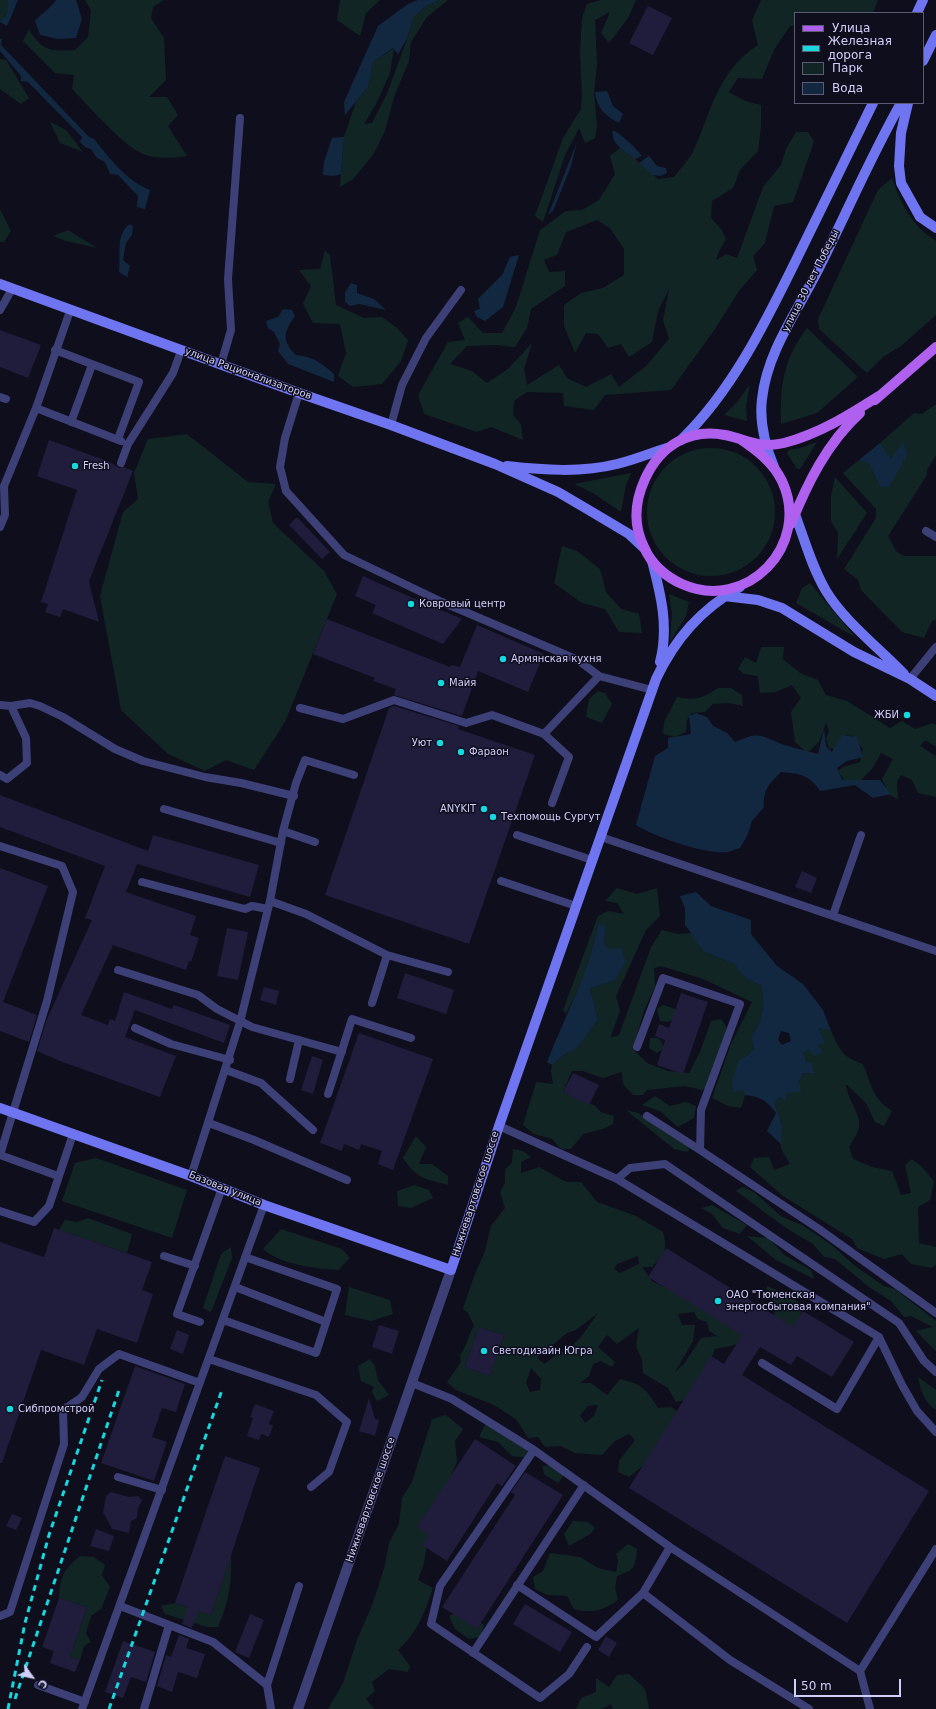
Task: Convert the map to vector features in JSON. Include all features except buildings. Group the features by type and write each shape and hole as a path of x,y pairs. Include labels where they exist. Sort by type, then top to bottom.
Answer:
{"main road":[{"path":"917,12 923,0"},
{"path":"924,59 936,35"},
{"path":"495,464 547,470 579,470 616,464 667,448 681,440 700,421 737,368 758,334 873,104"},
{"name":"улица 30 лет Победы","path":"774,468 765,446 762,422 762,400 767,373 784,335 901,104"},
{"path":"908,104 900,153 899,166 901,184 920,217 936,228"},
{"name":"улица Рационализаторов","path":"0,284 70,311 391,425 495,464"},
{"path":"656,679 667,655 693,622 724,596 759,576 770,565 779,553 818,466 832,445 851,422 936,347"},
{"path":"681,440 710,433 765,446 784,443 808,436 840,420 879,396"},
{"path":"740,439 754,448 774,468 782,481 809,557 827,592 847,617 910,679"},
{"path":"667,448 647,476 640,490 637,504 637,526 644,548 652,561 662,572 674,581 688,587 724,596 758,600 782,608 854,652 910,679 936,696"},
{"path":"495,464 558,492 629,534 644,548"},
{"path":"785,539 789,525 790,510 787,495"},
{"path":"652,561 662,597 664,615 664,639 656,679"},
{"path":"702,590 718,591 732,589 746,583"},
{"name":"Нижневартовское шоссе","path":"451,1270 499,1126 656,679"},
{"name":"Базовая улица","path":"0,1108 192,1176 264,1205 451,1270"}],"street":[{"name":"Нижневартовское шоссе","path":"298,1709 451,1270"}],"lane":[{"path":"221,364 231,330 228,279 240,118"},
{"path":"0,310 12,289"},
{"path":"391,425 402,385 426,338 461,290"},
{"path":"0,527 5,514 2,486 36,408 55,350 70,311"},
{"path":"55,350 139,382 118,440"},
{"path":"121,463 128,444 173,373 181,351"},
{"path":"71,422 92,364"},
{"path":"299,393 285,438 280,467 286,491 322,533 344,555 442,602 578,660 599,676 652,690"},
{"path":"36,408 128,444"},
{"path":"926,531 936,537"},
{"path":"910,679 936,647"},
{"path":"544,734 599,676"},
{"path":"300,708 343,719 394,700 466,723 492,716 544,734 569,757 552,803"},
{"path":"0,705 11,706 30,703 40,706 115,749 143,761 205,777 241,782 294,796"},
{"path":"0,775 7,779 27,763 26,738 11,706"},
{"path":"192,1176 230,1060 269,905 283,831 294,796 296,783 305,760 354,776"},
{"path":"164,809 281,843"},
{"path":"283,831 315,842"},
{"path":"517,835 592,860"},
{"path":"833,915 861,835"},
{"path":"601,837 936,951"},
{"path":"0,846 62,866 73,892 46,1001 30,1049 0,1155 58,1176"},
{"path":"501,881 576,906"},
{"path":"142,882 245,909 252,906 269,905 306,914 387,955 448,972"},
{"path":"372,1003 387,955"},
{"path":"118,970 198,995 217,1009 252,1027 342,1052"},
{"path":"637,1047 662,978 740,1004 701,1110 700,1150"},
{"path":"328,1094 352,1018 411,1038"},
{"path":"135,1028 171,1044 230,1060"},
{"path":"290,1079 299,1040"},
{"path":"226,1070 261,1083 313,1130"},
{"path":"647,1116 820,1229 936,1313"},
{"path":"209,1123 254,1140 347,1180"},
{"path":"499,1126 618,1179 879,1337 902,1385 918,1411 936,1432"},
{"path":"0,1211 34,1222 49,1206 73,1134"},
{"path":"618,1179 630,1168 665,1164 899,1323 924,1361 936,1372"},
{"path":"200,1322 177,1314 222,1188"},
{"path":"38,1685 84,1705 264,1205"},
{"path":"164,1256 194,1266"},
{"path":"223,1320 316,1353 337,1289 246,1257"},
{"path":"235,1287 326,1322"},
{"path":"762,1363 837,1409 879,1337"},
{"path":"0,1616 10,1612 64,1444 63,1410 82,1397 99,1369 120,1354 200,1383"},
{"path":"209,1359 316,1395 348,1422 329,1472 311,1487"},
{"path":"412,1383 452,1400 534,1450 670,1547 860,1671 870,1709"},
{"path":"534,1450 440,1586 431,1624 540,1698 569,1674 587,1647"},
{"path":"118,1477 162,1490"},
{"path":"473,1653 584,1485"},
{"path":"517,1585 596,1637 643,1593 670,1547"},
{"path":"860,1671 936,1550"},
{"path":"271,1709 267,1685 299,1586"},
{"path":"643,1593 730,1660 809,1709"},
{"path":"120,1606 213,1642 267,1685"},
{"path":"144,1709 169,1625"}],"green space":[{"path":"0,0 8,0 8,12 0,22"},
{"path":"85,0 164,0 153,7 151,18 164,38 166,80 149,97 167,97 178,115 168,126 187,156 169,158 157,157 145,155 131,147 113,132 72,89 74,75 55,73 23,41 29,29 38,42 43,46 53,50 75,50 88,37 91,10"},
{"path":"340,0 380,0 366,13 360,36 337,20"},
{"path":"440,0 448,0 427,17 411,42 409,61 394,97 385,131 373,155 353,179 340,187 344,137 356,102 368,87 373,62 394,48 390,73 376,104 364,124 372,123 387,94 413,18 426,6"},
{"path":"601,0 636,0 628,18 609,43 601,33 610,12 595,20 597,63 594,93 597,126 595,138 585,143 579,128 565,155 543,222 535,216 563,138 581,109 582,96 580,52 582,18 587,4"},
{"path":"761,0 878,0 873,12 794,12 794,25 790,26 774,50 762,79 738,78 729,92 745,101 761,105 761,127 758,151 740,170 733,188 712,201 711,218 721,229 726,239 716,260 726,254 737,258 763,187 781,165 786,149 796,132 808,132 814,142 793,202 774,206 765,243 753,256 757,270 739,291 715,329 671,390 605,395 594,410 564,406 563,393 527,392 514,401 513,415 521,424 523,440 491,427 477,432 424,414 418,395 448,342 465,340 458,323 468,317 483,333 502,333 516,307 540,230 566,211 582,210 599,200 615,174 610,156 621,147 658,179 674,177 693,152 717,93 724,80 733,67 758,45 752,20","holes":["597,220 610,228 624,249 624,275 603,288 581,293 564,305 564,326 575,353 586,333 598,334 608,348 621,344 629,357 652,342 658,311 669,289 663,320 669,339 646,366 619,387 611,374 586,387 567,378 559,365 527,385 524,369 532,343 508,369 487,383 472,371 450,364 467,346 496,345 515,347 527,328 531,309 565,286 565,271 549,272 544,260 557,255 566,232"]},
{"path":"0,59 6,60 29,98 21,104 0,89"},
{"path":"50,122 66,130 83,152 60,143"},
{"path":"892,178 899,197 908,214 920,228 936,241 936,315 901,346 883,357 867,373 819,329 818,319 878,190"},
{"path":"0,209 11,231 4,242 0,242"},
{"path":"68,230 97,248 66,241 53,236"},
{"path":"325,251 330,255 336,305 364,318 382,317 397,328 408,340 401,361 382,384 353,387 338,376 346,353 340,324 313,323 303,304 311,286 299,270 320,269"},
{"path":"807,328 858,377 817,413 781,424 781,397 785,373 793,351"},
{"path":"750,384 746,405 747,421 724,415 738,401"},
{"path":"936,404 936,455 927,470 927,475 888,536 896,551 904,556 936,556 936,619 932,621 924,638 902,632 861,590 858,580 844,569 876,518 876,509 843,473 859,460 869,464 880,486 891,460 880,443 914,413 922,414"},
{"path":"187,434 248,482 276,484 268,502 273,523 324,571 337,594 285,722 254,770 226,760 205,771 168,754 121,710 100,596 123,512 138,499 134,473 148,439"},
{"path":"817,442 800,469 797,469 787,453 789,450"},
{"path":"711,448 735,453 756,467 770,488 775,512 770,536 756,557 735,571 711,576 687,571 666,557 652,536 647,512 652,488 666,467 687,453"},
{"path":"631,473 626,485 621,512 593,493 574,484"},
{"path":"835,477 867,513 837,559 838,533 831,521 831,496"},
{"path":"562,546 577,551 600,569 606,592 621,609 639,614 642,633 619,632 605,609 582,603 554,583"},
{"path":"810,583 855,637 796,603 802,588"},
{"path":"669,594 689,602 686,616 670,642 672,613"},
{"path":"761,647 784,647 783,659 800,673 818,680 826,695 847,701 890,728 902,721 915,729 933,723 936,725 936,747 925,740 920,746 936,756 936,797 918,793 912,780 901,775 897,782 898,800 890,795 882,779 893,759 881,753 872,769 861,780 844,780 838,771 843,767 860,762 863,749 852,736 845,735 834,749 829,748 826,739 829,731 826,723 819,742 807,753 795,742 791,712 801,698 792,685 776,692 760,693 758,676 744,674 738,669 745,657 756,663"},
{"path":"718,688 731,688 742,695 743,706 729,703 713,704 705,712 692,713 687,720 686,732 675,737 663,734 664,722 677,697 689,699 699,698"},
{"path":"598,691 605,693 612,704 602,723 586,717 589,699"},
{"path":"617,888 637,894 657,888 660,916 646,930 616,996 620,1011 610,1038 619,1035 651,947 662,930 678,934 692,933 702,950 735,964 739,972 745,978 761,985 763,1007 758,1025 751,1038 754,1048 748,1055 739,1060 745,1095 741,1108 728,1106 712,1098 731,1044 752,1002 703,979 661,966 654,968 655,986 644,1011 633,1049 647,1063 668,1071 689,1073 700,1052 711,1021 721,1019 729,1031 713,1084 702,1090 685,1086 647,1090 643,1095 633,1095 623,1084 622,1072 603,1078 583,1071 572,1071 563,1092 586,1103 594,1105 601,1112 614,1116 613,1124 603,1129 583,1134 571,1149 561,1149 552,1139 534,1134 523,1125 536,1082 553,1084 551,1071 552,1065 566,1053 576,1050 598,1019 590,989 615,980 610,949 604,945 606,927 598,924 593,947 581,981 566,1014 563,1010 598,916 608,911 624,914 617,903 605,901"},
{"path":"663,1005 675,1009 675,1019 667,1022 660,1021 657,1009"},
{"path":"819,1028 831,1031 842,1052 856,1062 863,1064 876,1096 892,1111 884,1126 875,1122 866,1103 846,1084 848,1095 856,1111 859,1122 859,1127 855,1137 849,1147 853,1159 872,1167 892,1171 901,1195 911,1193 905,1165 912,1159 923,1168 934,1182 930,1200 918,1207 919,1243 936,1247 936,1265 931,1268 911,1264 902,1254 884,1259 857,1248 852,1239 783,1196 750,1167 754,1158 769,1157 774,1170 790,1164 781,1149 780,1134 782,1125 775,1104 779,1097 786,1101 787,1093 799,1081 803,1073 814,1074 806,1062 804,1053 809,1049 823,1052 818,1044 824,1044"},
{"path":"650,1038 659,1038 664,1048 657,1053 649,1048"},
{"path":"655,1096 670,1106 686,1102 696,1106 694,1118 678,1127 660,1111 642,1105"},
{"path":"626,1110 638,1113 690,1148 687,1152 674,1149"},
{"path":"416,1136 426,1147 419,1164 432,1164 448,1176 448,1185 427,1179 417,1174 403,1158"},
{"path":"513,1149 523,1151 531,1157 521,1162 521,1173 539,1167 566,1182 581,1182 597,1202 636,1216 663,1232 665,1248 662,1255 652,1267 642,1267 652,1281 741,1330 744,1342 715,1349 709,1364 685,1400 676,1402 668,1388 643,1373 642,1360 636,1346 639,1328 617,1344 607,1335 598,1347 615,1362 612,1367 601,1361 593,1364 589,1376 580,1383 591,1383 607,1395 620,1379 634,1383 639,1385 647,1392 658,1408 671,1407 681,1414 645,1464 629,1477 618,1472 619,1461 635,1440 629,1434 615,1441 602,1455 575,1453 561,1446 545,1447 538,1437 528,1438 517,1420 494,1405 456,1390 447,1382 461,1362 460,1355 474,1326 468,1313 463,1309 473,1279 485,1251 491,1226 505,1208 500,1192 505,1183 505,1169 512,1163","holes":["638,1256 639,1264 620,1273 614,1269 617,1264","694,1312 698,1319 707,1322 709,1331 717,1336 701,1338 684,1364 675,1372 693,1341 695,1325 682,1325 678,1314","598,1313 581,1337 566,1352 558,1352 545,1364 537,1358 567,1333 576,1330","479,1327 504,1335 490,1376 465,1367","531,1368 541,1379 540,1390 530,1392 526,1383","598,1405 594,1416 585,1423 580,1415 588,1406"]},
{"path":"96,1158 187,1190 172,1238 62,1201 75,1163"},
{"path":"415,1185 429,1190 433,1198 411,1208 398,1206 397,1191"},
{"path":"742,1187 754,1192 782,1217 802,1225 833,1246 855,1266 884,1286 895,1289 936,1321 936,1351 916,1331 933,1327 911,1316 904,1317 891,1301 869,1287 835,1259 824,1257 813,1244 786,1228 736,1191"},
{"path":"712,1205 747,1225 740,1234 723,1228 712,1214 701,1208"},
{"path":"88,1218 132,1234 127,1253 59,1230 65,1220 77,1222"},
{"path":"281,1229 342,1249 350,1258 338,1270 308,1267 279,1259 263,1249"},
{"path":"747,1236 769,1238 784,1255 811,1270 814,1279 776,1260"},
{"path":"231,1247 232,1258 211,1312 203,1308 221,1254"},
{"path":"767,1286 790,1296 803,1306 798,1323 786,1332 771,1322 777,1306 766,1292"},
{"path":"349,1287 390,1300 393,1314 371,1321 345,1315"},
{"path":"370,1359 375,1366 378,1380 389,1395 377,1401 372,1392 374,1387 361,1381 358,1366"},
{"path":"918,1377 936,1390 936,1410 926,1400"},
{"path":"446,1415 463,1429 455,1441 457,1462 448,1482 436,1531 427,1544 424,1563 418,1580 433,1588 420,1622 410,1637 398,1650 410,1666 408,1672 389,1669 372,1682 375,1691 366,1699 374,1709 328,1709 343,1683 357,1640 373,1603 385,1565 389,1543 399,1524 402,1498 412,1482 432,1419"},
{"path":"485,1425 500,1426 523,1441 530,1458 512,1456 498,1442 479,1437"},
{"path":"557,1464 565,1474 558,1483 544,1474 542,1466"},
{"path":"573,1521 588,1522 595,1528 590,1534 569,1546 564,1534"},
{"path":"628,1544 637,1549 635,1564 631,1570 617,1576 615,1588 618,1600 602,1609 586,1611 574,1609 567,1596 547,1595 535,1589 533,1577 543,1571 550,1553 580,1557 598,1568 616,1572 618,1561 616,1554"},
{"path":"231,1554 229,1591 225,1609 218,1627 207,1627 165,1614 161,1606 175,1603 211,1615"},
{"path":"80,1556 94,1557 105,1565 102,1575 110,1587 101,1609 91,1616 86,1633 91,1642 84,1646 80,1660 70,1657 87,1607 59,1598 60,1584 64,1574 70,1565"},
{"path":"462,1611 484,1625 480,1637 469,1639 455,1629 449,1616"},
{"path":"629,1674 645,1689 649,1709 613,1709 611,1704 602,1709 576,1709 581,1698 596,1692 596,1678 609,1687 617,1675"}],"water":[{"path":"8,0 18,0 7,26 0,22 8,12"},
{"path":"56,0 76,0 82,19 76,38 58,39 40,35 35,21"},
{"path":"418,0 440,0 426,6 413,18 407,39 398,54 393,48 373,62 368,87 345,115 344,102 378,26 408,4"},
{"path":"0,38 2,39 1,45 89,137 94,139 119,169 134,181 150,190 145,209 137,207 138,196 118,175 110,174 105,162 97,158 91,149 85,147 80,142 82,137 28,82 21,81 21,76 0,51"},
{"path":"607,91 613,106 623,114 619,123 602,111 596,98 595,92"},
{"path":"613,130 629,142 642,156 635,159 619,147 614,139"},
{"path":"344,137 341,174 334,176 323,175 324,162 332,138"},
{"path":"577,142 571,166 553,211 548,215"},
{"path":"649,156 657,166 666,168 667,173 660,176 653,175 639,163"},
{"path":"130,224 133,226 132,235 126,243 123,260 130,266 127,277 119,272 120,239 125,228"},
{"path":"519,255 503,307 485,321 477,317 474,311 480,309 478,299 502,275 510,257"},
{"path":"351,283 357,285 357,293 374,299 386,310 359,304 350,306 345,302 345,293"},
{"path":"283,309 292,310 295,316 288,327 286,336 286,340 291,350 296,355 312,359 325,366 334,374 334,382 288,364 278,351 280,344 274,332 268,328 266,321 278,317"},
{"path":"903,442 907,455 889,487 880,486 869,464 859,460 880,443 891,459"},
{"path":"696,713 707,717 713,726 727,733 735,742 757,735 788,746 818,754 824,729 826,746 832,752 842,735 857,737 863,757 847,761 837,768 842,780 880,780 891,794 873,798 855,785 820,791 812,781 804,776 794,773 781,772 768,787 764,807 752,821 748,834 740,848 728,852 707,851 655,835 636,825 655,756 668,748 668,738 691,734 689,716"},
{"path":"696,892 711,906 751,920 751,934 777,966 803,984 823,1010 831,1031 819,1028 825,1044 818,1044 823,1052 814,1056 809,1049 804,1053 806,1062 812,1063 814,1074 803,1073 799,1081 801,1092 787,1093 786,1101 779,1097 775,1104 782,1125 781,1144 767,1131 776,1113 769,1105 759,1098 745,1095 743,1090 733,1092 732,1080 739,1060 748,1055 754,1048 751,1038 758,1025 763,1007 761,985 745,978 739,972 735,964 703,951 685,925 685,908 680,896","holes":["781,1031 789,1033 791,1041 782,1045 778,1040"]},
{"path":"598,924 606,926 604,945 610,949 621,948 626,961 615,980 590,989 598,1019 576,1050 566,1053 552,1065 547,1062 583,977"}],"railway":[{"path":"8,1709 25,1623 49,1535 102,1380"},
{"path":"15,1699 119,1390"},
{"path":"109,1709 222,1390"}],"place":[{"name":"Fresh","path":"75,466"},
{"name":"Ковровый центр","path":"411,604"},
{"name":"Армянская кухня","path":"503,659"},
{"name":"Майя","path":"441,683"},
{"name":"ЖБИ","path":"907,715"},
{"name":"Уют","path":"440,743"},
{"name":"Фараон","path":"461,752"},
{"name":"ANYKIT","path":"484,809"},
{"name":"Техпомощь Сургут","path":"493,817"},
{"name":"ОАО \"Тюменская энергосбытовая компания\"","path":"718,1301"},
{"name":"Светодизайн Югра","path":"484,1351"},
{"name":"Сибпромстрой","path":"10,1409"}]}
